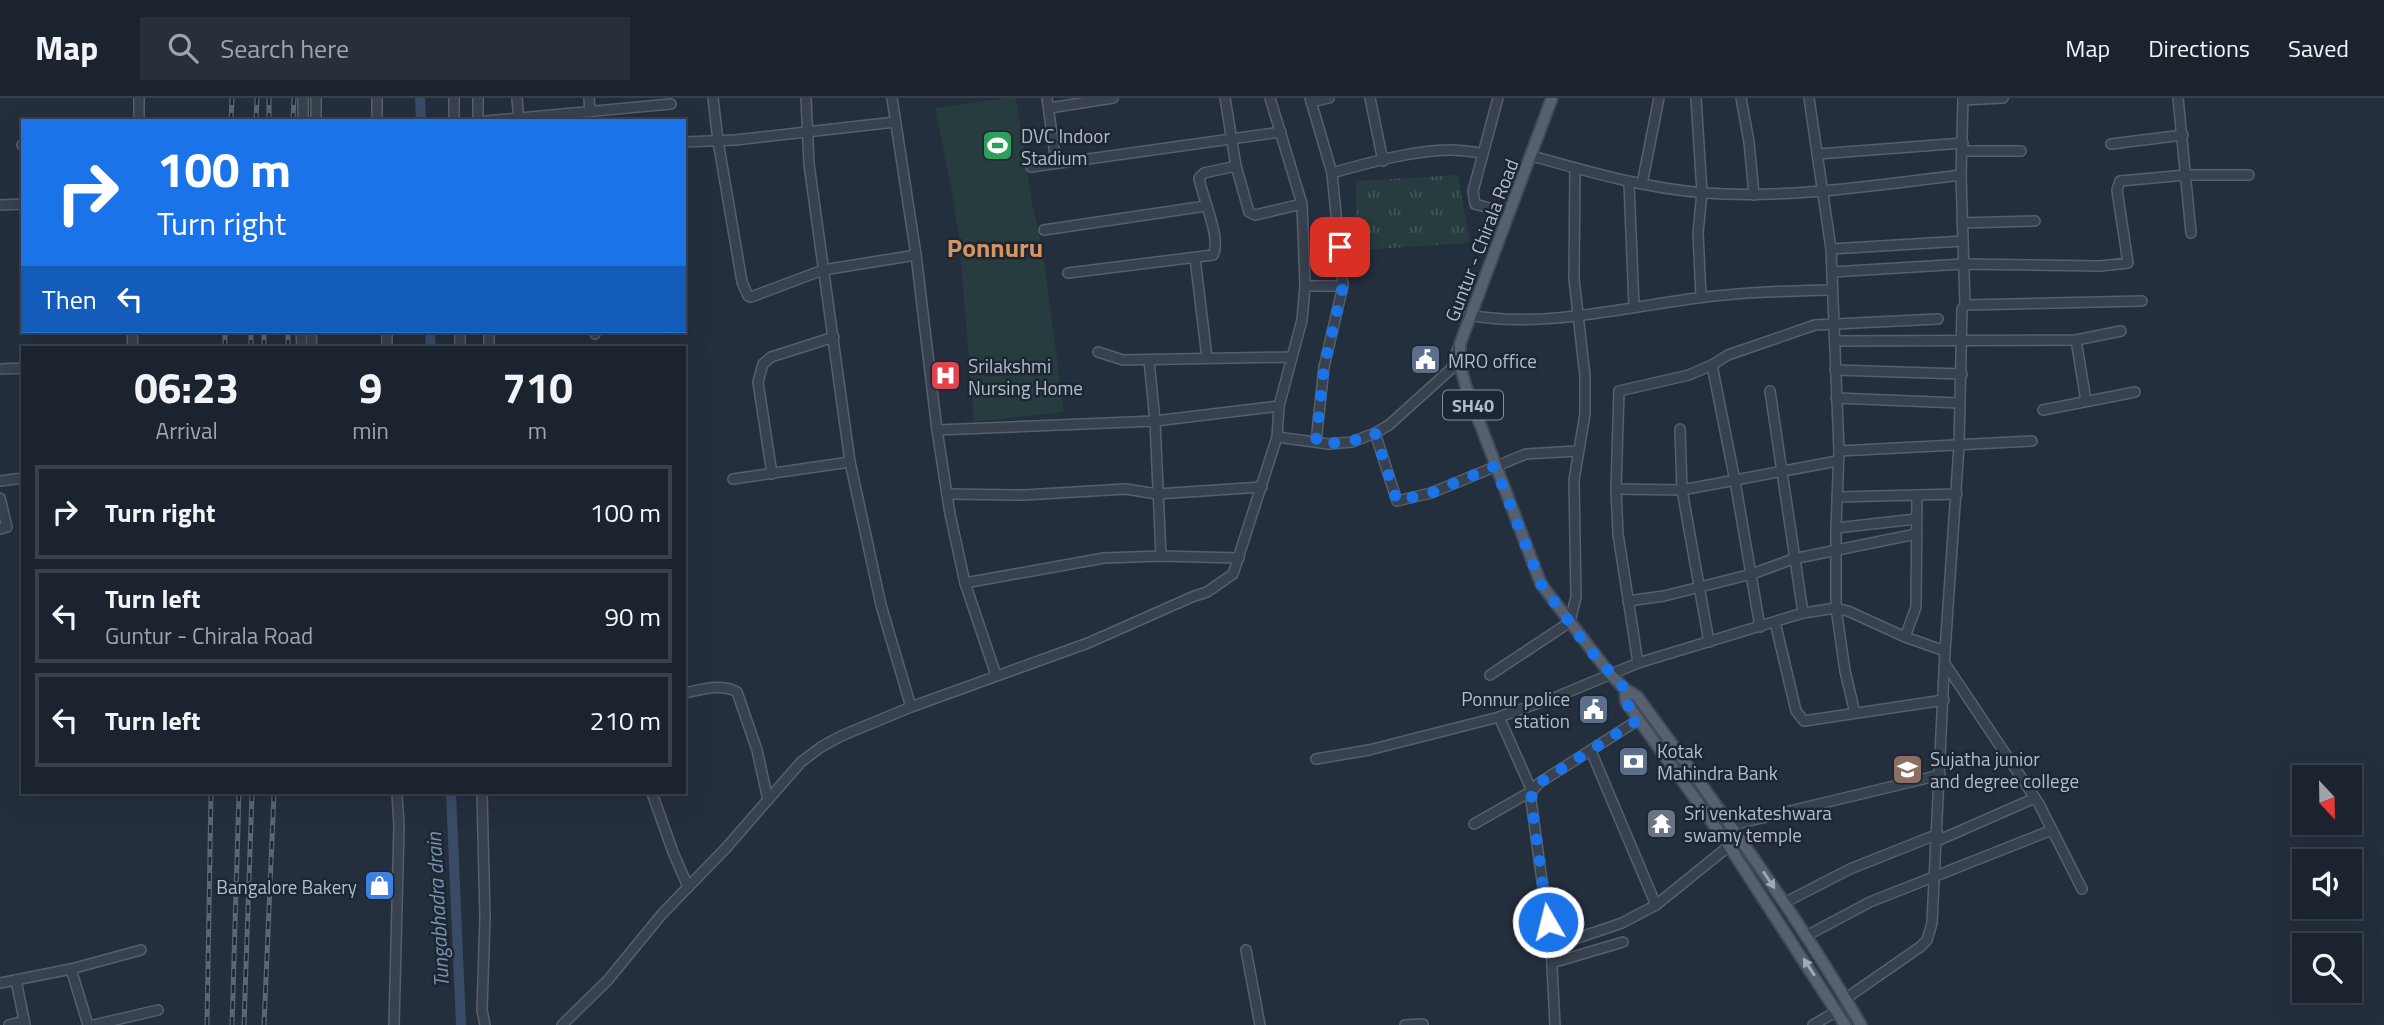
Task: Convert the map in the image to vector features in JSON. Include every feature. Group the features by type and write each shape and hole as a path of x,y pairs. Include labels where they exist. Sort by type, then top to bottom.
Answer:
{"main road":[{"name":"Guntur - Chirala Road","path":"1552,98 1460,344 1460,365 1466,387 1541,584 1610,674 1625,689 1637,696 1731,825 1806,936 1861,1025"},
{"name":"Guntur - Chirala Road","path":"1625,689 1626,702 1729,846 1845,1025"}],"street":[{"path":"139,98 139,119"},
{"path":"303,119 303,98 316,99 316,119"},
{"path":"377,98 377,119"},
{"path":"454,98 454,119"},
{"path":"478,98 478,119"},
{"path":"517,98 519,119 671,104"},
{"path":"589,98 590,112"},
{"path":"713,98 745,292 751,297 823,270 916,256"},
{"path":"806,98 809,164 850,462 881,605 911,707"},
{"path":"892,98 947,494 965,583 996,675"},
{"path":"1056,163 1048,103 1113,98"},
{"path":"1225,98 1236,166 1247,209 1252,214 1302,204"},
{"path":"562,1025 608,980 638,941 801,762 821,747 911,707 1076,648 1207,592 1233,574 1277,437 1279,406 1302,320 1305,286 1302,204 1270,98"},
{"path":"1316,442 1324,367 1343,286 1332,173 1311,100 1329,98"},
{"path":"1370,98 1383,161"},
{"path":"1498,98 1473,191 1475,204 1509,214"},
{"path":"1642,184 1659,98"},
{"path":"1696,98 1702,192 1698,233 1701,297"},
{"path":"1741,98 1754,195"},
{"path":"1809,98 1831,249 1839,451 1836,608 1845,671 1855,713"},
{"path":"1845,999 1927,940 1933,923 1945,651 1957,494 1962,309 1965,305 1961,175 1963,99 2003,98"},
{"path":"2178,98 2191,233"},
{"path":"686,142 718,141 895,122"},
{"path":"1031,167 1281,132"},
{"path":"2112,144 2183,135"},
{"path":"1818,154 1963,147 2021,151"},
{"path":"1332,173 1429,151 1482,153"},
{"path":"1532,156 1629,183 1754,195 1823,191 1961,175"},
{"path":"1068,274 1213,255 1214,237 1200,182 1201,175 1236,166"},
{"path":"1490,675 1570,622 1576,597 1574,481 1585,414 1585,376 1574,279 1575,169"},
{"path":"1832,272 1963,264 2101,266 2128,263 2117,185 2127,179 2249,175"},
{"path":"1629,183 1634,307"},
{"path":"0,205 21,204"},
{"path":"1044,230 1206,206"},
{"path":"1962,223 2035,221"},
{"path":"1831,249 1963,241"},
{"path":"1195,258 1207,358"},
{"path":"1305,286 1343,286"},
{"path":"1469,315 1493,319 1577,315 1701,297 1832,290"},
{"path":"1965,305 2142,301"},
{"path":"1638,663 1618,534 1616,489 1619,391 1689,374 1728,355 1815,325 1938,319"},
{"path":"1835,341 2076,340 2121,331"},
{"path":"772,474 758,382 763,364 771,357 834,337"},
{"path":"2076,340 2086,401"},
{"path":"1277,437 1329,444 1352,442 1375,433 1389,425 1451,369 1460,344"},
{"path":"1098,352 1123,360 1292,357"},
{"path":"1149,360 1155,421 1161,556"},
{"path":"1712,365 1760,627"},
{"path":"0,369 21,368"},
{"path":"1835,370 1962,374"},
{"path":"1770,391 1803,613"},
{"path":"2043,410 2135,393"},
{"path":"1836,398 1959,403"},
{"path":"937,430 1155,421 1279,406"},
{"path":"1680,429 1682,491 1709,642"},
{"path":"1375,433 1397,501 1431,493 1526,454 1577,451"},
{"path":"1839,451 2032,441"},
{"path":"1616,489 1682,491 1838,461"},
{"path":"733,479 850,462"},
{"path":"0,481 21,478"},
{"path":"947,494 1024,495 1126,489 1157,494 1262,487"},
{"path":"1837,497 1957,494"},
{"path":"1906,637 1916,607 1917,495"},
{"path":"0,498 7,527 0,529"},
{"path":"1836,528 1916,520"},
{"path":"1628,601 1664,596 1752,574 1793,559 1916,534"},
{"path":"965,583 1104,558 1239,558"},
{"path":"1316,759 1369,750 1499,717 1638,663 1803,613 1836,608 1848,611 1945,651"},
{"path":"1775,622 1799,718 1808,722 1944,700"},
{"path":"1946,665 2035,798 2082,889"},
{"path":"686,693 717,687 730,688 737,692 757,750 768,800"},
{"path":"1499,717 1532,790 1531,800 1551,947 1555,1025"},
{"path":"1475,824 1638,720"},
{"path":"1591,751 1656,905"},
{"path":"1731,825 1872,789 1940,775"},
{"path":"394,1025 399,826 397,794"},
{"path":"482,794 485,918 482,997 485,1025"},
{"path":"652,794 688,887"},
{"path":"1784,903 1850,869 1938,838 2035,798"},
{"path":"1806,936 1870,902 2052,830"},
{"path":"1551,947 1622,923 1656,905 1729,846"},
{"path":"1552,963 1623,942"},
{"path":"0,983 141,950"},
{"path":"1246,950 1260,1025"},
{"path":"71,968 88,1025"},
{"path":"9,1025 25,1023 16,979"},
{"path":"94,1025 158,1010"},
{"path":"1813,1025 1837,1011"},
{"path":"1405,1025 1423,1024"}],"green space":[{"path":"1016,98 1032,203 1043,253 1064,412 974,422 959,238 935,108"},
{"path":"1458,175 1470,243 1357,250 1356,181"}],"waterway":[{"name":"Tungabhadra drain","path":"420,98 421,119"},
{"name":"Tungabhadra drain","path":"430,333 431,346"},
{"name":"Tungabhadra drain","path":"451,794 461,1025"}],"railway":[{"path":"231,119 232,98"},
{"path":"256,119 257,98"},
{"path":"269,98 269,119"},
{"path":"293,119 294,98"},
{"path":"225,333 225,346"},
{"path":"251,333 251,346"},
{"path":"264,333 264,346"},
{"path":"288,333 288,346"},
{"path":"207,1025 211,794"},
{"path":"232,1025 239,794"},
{"path":"244,1025 252,794"},
{"path":"264,1025 274,794"}],"place":[{"name":"DVC Indoor Stadium","path":"998,146"},
{"name":"MRO office","path":"1425,360"},
{"name":"Srilakshmi Nursing Home","path":"945,376"},
{"name":"Ponnur police station","path":"1593,709"},
{"name":"Kotak Mahindra Bank","path":"1634,761"},
{"name":"Sujatha junior and degree college","path":"1907,769"},
{"name":"Sri venkateshwara swamy temple","path":"1661,823"},
{"name":"Bangalore Bakery","path":"380,886"}],"district":[{"name":"Ponnuru","path":"995,247"}],"route":[{"path":"1340,247 1343,286 1324,367 1316,442 1352,442 1375,433 1397,501 1431,493 1495,466 1541,584 1590,650 1625,689 1626,702 1638,720 1532,790 1531,800 1548,922"}]}
